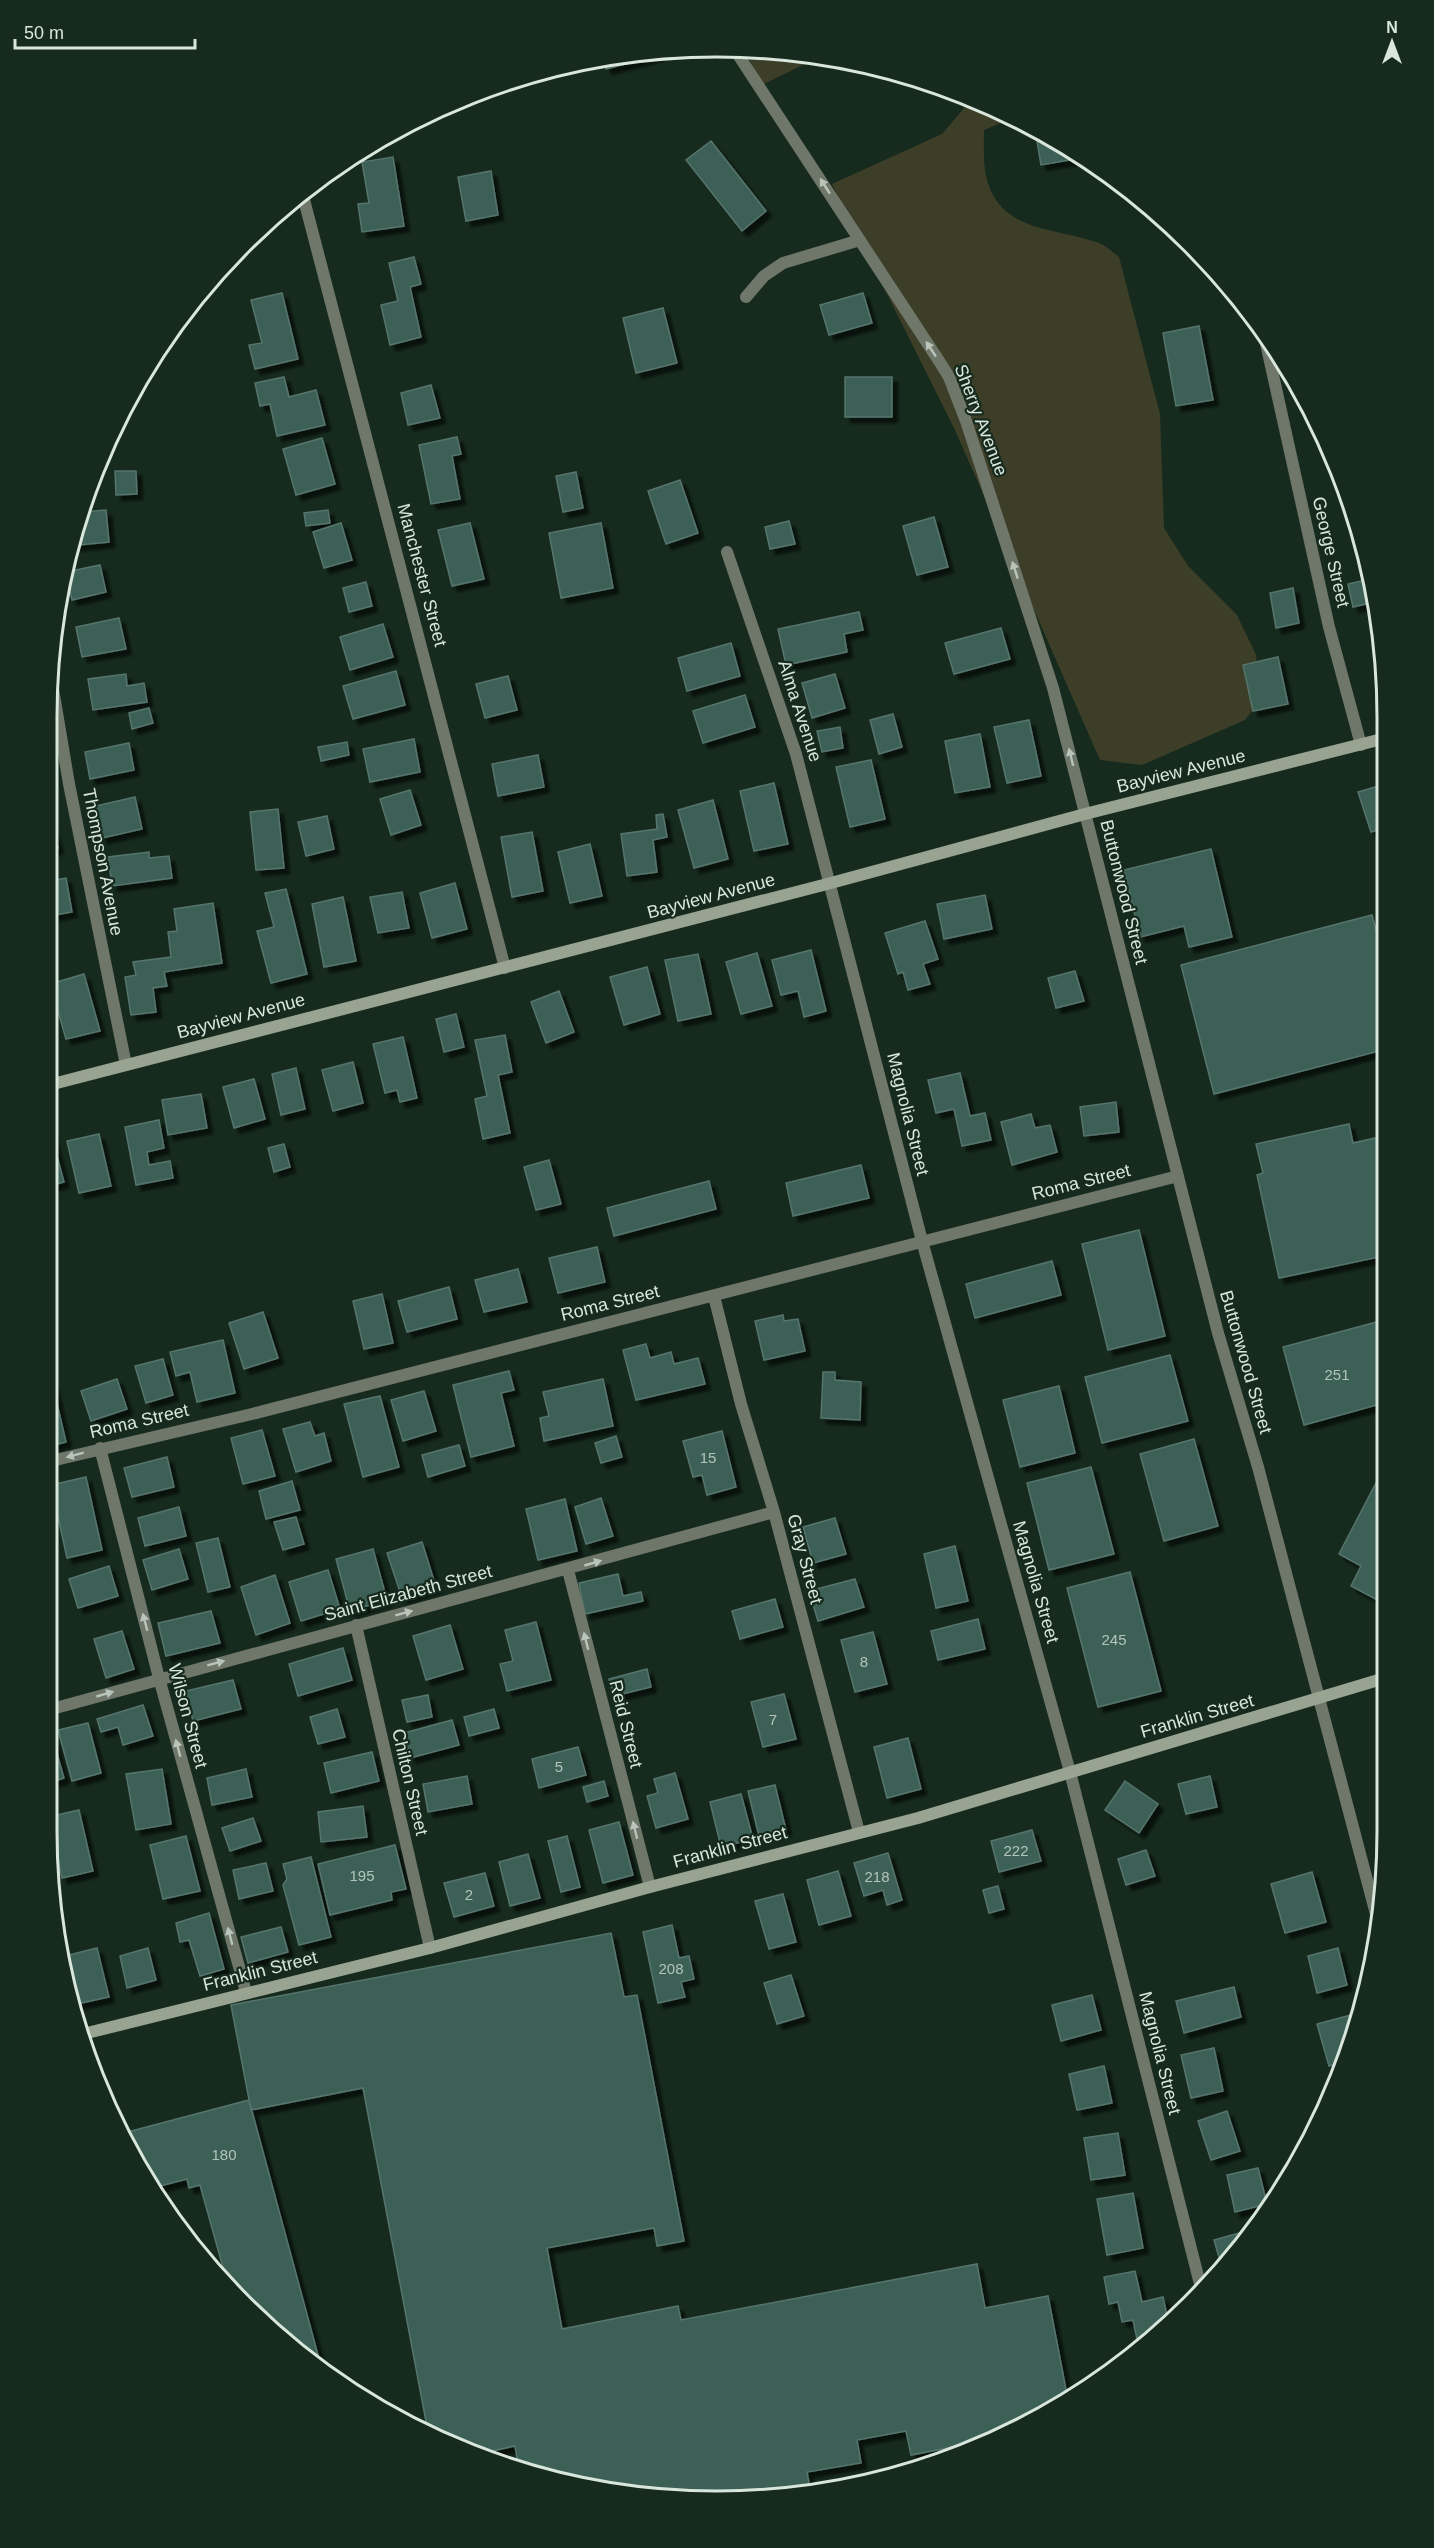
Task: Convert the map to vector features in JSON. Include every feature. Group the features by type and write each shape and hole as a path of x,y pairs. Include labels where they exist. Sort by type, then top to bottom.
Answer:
{"main road":[{"name":"Bayview Avenue","path":"57,1083 831,883 1085,813 1377,740"},
{"name":"Franklin Street","path":"89,2033 430,1948 650,1887 918,1818 1377,1680"}],"street":[{"name":"Sherry Avenue","path":"740,58 941,364 953,388 966,421 1053,688 1085,813"},
{"name":"Manchester Street","path":"305,202 505,968"},
{"path":"746,297 764,276 783,263 860,240"},
{"name":"George Street","path":"1268,354 1329,627 1360,745"},
{"name":"Alma Avenue","path":"727,552 796,754 831,883"},
{"name":"Thompson Avenue","path":"57,712 75,816 126,1065"},
{"name":"Buttonwood Street","path":"1085,813 1218,1333 1258,1467 1373,1902"},
{"name":"Magnolia Street","path":"831,883 922,1241 1070,1772 1199,2281"},
{"name":"Roma Street","path":"57,1459 252,1414 1178,1176"},
{"name":"Gray Street","path":"714,1296 741,1404 774,1512 859,1832"},
{"name":"Wilson Street","path":"99,1448 159,1678 246,1992"},
{"name":"Saint Elizabeth Street","path":"57,1708 774,1512"},
{"name":"Reid Street","path":"568,1570 650,1887"},
{"name":"Chilton Street","path":"356,1625 430,1948"}],"green space":[{"path":"749,58 806,63 762,85"},
{"path":"966,106 1003,122 984,130 986,176 1002,208 1015,218 1029,224 1099,243 1119,257 1160,414 1164,528 1188,566 1237,615 1256,655 1260,701 1245,720 1142,765 1100,760 955,430 832,184 942,134"}],"building":[{"path":"1037,140 1071,160 1041,165"},
{"path":"711,141 766,211 742,231 686,160"},
{"path":"393,157 404,226 362,232 358,204 369,203 362,162"},
{"path":"491,171 498,215 466,221 458,177"},
{"path":"414,257 421,284 410,287 421,337 390,345 381,305 398,301 389,263"},
{"path":"282,293 298,359 255,369 249,345 262,343 251,300"},
{"path":"863,293 872,323 829,335 820,305"},
{"path":"663,308 677,363 636,373 623,318"},
{"path":"1199,326 1213,400 1176,406 1163,333"},
{"path":"284,377 289,397 316,390 325,425 277,436 270,404 260,406 255,383"},
{"path":"845,377 892,377 892,417 845,417"},
{"path":"431,385 440,418 408,425 401,393"},
{"path":"457,437 461,454 452,456 460,499 431,504 419,445"},
{"path":"322,438 335,484 296,495 283,449"},
{"path":"115,471 136,471 137,494 116,495"},
{"path":"576,472 583,508 563,512 556,476"},
{"path":"680,480 698,533 666,544 648,491"},
{"path":"106,510 109,542 79,545 90,511"},
{"path":"328,510 330,523 306,526 304,513"},
{"path":"934,517 948,567 917,575 903,526"},
{"path":"789,521 795,544 770,549 765,527"},
{"path":"341,523 352,560 324,568 313,532"},
{"path":"470,523 484,579 452,586 438,530"},
{"path":"601,523 613,588 561,598 549,533"},
{"path":"100,565 106,592 72,600 70,590 74,570"},
{"path":"1362,581 1367,604 1353,607 1348,584"},
{"path":"366,582 372,606 349,612 343,588"},
{"path":"1293,588 1299,623 1276,628 1270,593"},
{"path":"859,612 863,630 844,634 847,652 786,665 778,629"},
{"path":"119,618 126,649 82,657 76,627"},
{"path":"383,624 393,657 350,670 340,637"},
{"path":"1001,628 1010,659 954,674 945,643"},
{"path":"731,643 740,676 687,691 678,658"},
{"path":"1278,657 1288,704 1253,711 1243,665"},
{"path":"396,671 405,705 353,719 343,686"},
{"path":"126,674 127,686 144,683 147,702 93,710 88,679"},
{"path":"835,674 845,708 812,718 802,683"},
{"path":"508,676 517,710 485,718 476,684"},
{"path":"745,695 755,727 703,743 693,711"},
{"path":"149,708 153,723 132,729 129,713"},
{"path":"893,714 902,747 879,754 870,720"},
{"path":"1029,720 1041,776 1007,783 994,727"},
{"path":"840,727 843,748 822,752 817,731"},
{"path":"980,734 990,787 955,793 945,741"},
{"path":"414,739 420,772 370,782 363,749"},
{"path":"347,742 349,755 321,761 318,747"},
{"path":"129,743 134,770 90,779 85,752"},
{"path":"538,755 544,787 498,796 492,764"},
{"path":"871,760 885,819 850,827 836,767"},
{"path":"774,783 788,844 754,851 740,791"},
{"path":"1377,786 1377,830 1371,832 1358,792"},
{"path":"410,790 421,825 391,835 380,799"},
{"path":"135,797 142,829 102,838 96,806"},
{"path":"713,800 728,859 694,868 678,810"},
{"path":"278,809 284,868 256,870 250,812"},
{"path":"663,814 667,837 653,840 657,872 627,876 621,834 657,829 656,815"},
{"path":"327,816 334,849 306,856 298,822"},
{"path":"532,832 543,891 512,897 501,837"},
{"path":"590,844 602,896 570,903 558,852"},
{"path":"1211,849 1232,937 1189,947 1184,926 1140,937 1124,870"},
{"path":"149,852 149,858 169,856 172,878 112,886 108,857"},
{"path":"66,878 72,912 57,915 57,880"},
{"path":"455,883 467,929 432,938 420,893"},
{"path":"286,889 307,974 271,983 257,931 274,927 265,893"},
{"path":"402,892 409,928 378,933 370,897"},
{"path":"985,895 992,929 944,939 937,904"},
{"path":"343,897 356,961 324,967 312,904"},
{"path":"213,903 222,963 164,972 167,986 153,988 156,1012 131,1015 125,977 136,975 133,962 171,957 168,932 177,931 174,909"},
{"path":"1372,915 1377,934 1377,1052 1214,1094 1181,965"},
{"path":"925,921 938,959 923,964 930,984 908,990 903,972 898,974 885,933"},
{"path":"811,950 826,1011 804,1017 798,991 781,995 772,960"},
{"path":"757,953 772,1006 741,1014 726,962"},
{"path":"698,954 711,1014 678,1021 665,960"},
{"path":"647,967 660,1014 624,1025 610,977"},
{"path":"1075,971 1084,1001 1056,1008 1048,978"},
{"path":"84,974 100,1031 66,1039 57,1008 57,982"},
{"path":"559,991 574,1032 546,1043 531,1002"},
{"path":"456,1014 464,1047 444,1052 436,1019"},
{"path":"505,1035 512,1072 498,1075 510,1133 483,1139 475,1099 487,1096 475,1040"},
{"path":"403,1037 417,1098 400,1102 397,1090 385,1093 373,1044"},
{"path":"353,1062 363,1103 333,1111 322,1070"},
{"path":"296,1068 305,1109 281,1115 272,1074"},
{"path":"960,1073 970,1116 985,1113 991,1140 962,1146 954,1109 936,1113 928,1080"},
{"path":"254,1079 265,1119 234,1128 223,1087"},
{"path":"201,1094 207,1128 168,1135 162,1100"},
{"path":"1116,1102 1119,1132 1084,1136 1080,1107"},
{"path":"1031,1114 1035,1128 1050,1125 1057,1152 1012,1165 1001,1122"},
{"path":"159,1120 164,1148 147,1152 149,1165 170,1161 173,1178 136,1185 125,1127"},
{"path":"1349,1124 1353,1143 1377,1138 1377,1257 1279,1278 1257,1175 1263,1173 1256,1144"},
{"path":"99,1134 111,1186 79,1193 67,1141"},
{"path":"284,1144 290,1167 274,1172 268,1148"},
{"path":"57,1156 64,1182 57,1184"},
{"path":"549,1160 561,1204 536,1210 524,1167"},
{"path":"861,1165 869,1198 793,1216 786,1183"},
{"path":"709,1181 716,1209 614,1236 607,1208"},
{"path":"1139,1230 1165,1336 1108,1350 1082,1244"},
{"path":"597,1247 605,1282 558,1293 549,1258"},
{"path":"1052,1261 1061,1295 975,1318 966,1284"},
{"path":"518,1269 527,1302 484,1312 475,1280"},
{"path":"449,1287 457,1319 407,1332 398,1301"},
{"path":"382,1294 393,1343 364,1349 353,1301"},
{"path":"263,1312 278,1358 244,1369 229,1323"},
{"path":"783,1315 784,1321 798,1319 805,1351 764,1360 755,1321"},
{"path":"1377,1322 1377,1405 1304,1425 1283,1347"},
{"path":"223,1340 235,1393 197,1402 190,1372 176,1376 170,1352"},
{"path":"646,1344 650,1358 671,1352 674,1364 698,1358 705,1384 636,1400 623,1350"},
{"path":"1170,1355 1188,1421 1102,1443 1085,1377"},
{"path":"163,1359 173,1395 146,1403 135,1366"},
{"path":"509,1371 514,1390 501,1393 514,1446 471,1457 453,1385"},
{"path":"823,1372 835,1372 835,1380 861,1382 860,1420 821,1418"},
{"path":"117,1379 127,1409 91,1421 81,1391"},
{"path":"603,1379 613,1426 544,1441 540,1418 549,1416 543,1392"},
{"path":"1059,1386 1075,1453 1020,1467 1003,1400"},
{"path":"424,1391 436,1431 403,1441 391,1400"},
{"path":"380,1396 399,1467 363,1477 344,1404"},
{"path":"57,1403 66,1442 57,1444"},
{"path":"310,1422 315,1436 324,1433 331,1461 296,1472 283,1429"},
{"path":"262,1430 275,1476 243,1484 231,1438"},
{"path":"722,1431 736,1487 707,1495 702,1475 693,1477 683,1441"},
{"path":"616,1436 622,1457 601,1463 595,1443"},
{"path":"1194,1439 1218,1526 1164,1541 1140,1454"},
{"path":"459,1445 465,1466 428,1477 422,1455"},
{"path":"167,1457 174,1487 132,1497 124,1468"},
{"path":"1091,1467 1114,1554 1049,1570 1027,1483"},
{"path":"86,1477 102,1550 67,1558 57,1512 57,1484"},
{"path":"292,1481 300,1510 266,1519 259,1491"},
{"path":"1377,1481 1377,1600 1351,1586 1361,1566 1339,1554"},
{"path":"601,1498 613,1536 586,1544 575,1507"},
{"path":"565,1499 577,1551 538,1560 526,1509"},
{"path":"179,1507 186,1536 145,1546 138,1518"},
{"path":"296,1517 304,1544 283,1550 274,1522"},
{"path":"835,1518 846,1554 813,1563 803,1527"},
{"path":"218,1538 230,1587 208,1592 196,1543"},
{"path":"422,1542 436,1587 402,1598 387,1553"},
{"path":"955,1546 968,1601 936,1608 924,1554"},
{"path":"179,1549 188,1579 152,1590 143,1560"},
{"path":"373,1549 387,1600 350,1611 336,1559"},
{"path":"109,1566 118,1596 78,1608 69,1579"},
{"path":"328,1570 340,1609 301,1621 289,1582"},
{"path":"1130,1572 1161,1691 1098,1707 1067,1588"},
{"path":"618,1574 623,1596 641,1592 643,1601 585,1614 579,1583"},
{"path":"275,1575 290,1623 256,1635 241,1587"},
{"path":"855,1579 864,1607 818,1621 809,1591"},
{"path":"775,1599 783,1627 740,1639 732,1611"},
{"path":"211,1611 220,1643 166,1656 158,1623"},
{"path":"978,1619 985,1649 938,1660 931,1631"},
{"path":"536,1622 551,1680 507,1691 500,1664 513,1661 505,1630"},
{"path":"450,1625 463,1669 426,1680 413,1636"},
{"path":"122,1631 134,1669 106,1678 94,1639"},
{"path":"873,1632 887,1684 855,1692 841,1640"},
{"path":"343,1648 352,1680 298,1696 289,1664"},
{"path":"647,1669 651,1687 614,1696 609,1679"},
{"path":"233,1680 241,1709 193,1721 186,1691"},
{"path":"784,1694 796,1739 763,1747 751,1702"},
{"path":"428,1695 432,1717 407,1722 402,1700"},
{"path":"143,1705 153,1736 123,1745 118,1727 101,1732 97,1719"},
{"path":"337,1709 345,1737 318,1744 310,1717"},
{"path":"494,1709 499,1728 469,1736 464,1717"},
{"path":"452,1720 459,1745 410,1758 404,1733"},
{"path":"88,1723 101,1773 72,1781 58,1730"},
{"path":"908,1738 921,1789 887,1798 874,1747"},
{"path":"578,1747 586,1775 539,1788 532,1759"},
{"path":"372,1752 379,1781 331,1793 324,1763"},
{"path":"57,1754 64,1778 57,1780"},
{"path":"162,1769 171,1824 136,1830 126,1774"},
{"path":"246,1769 252,1797 212,1805 207,1778"},
{"path":"675,1773 688,1819 656,1828 647,1796 658,1793 654,1779"},
{"path":"467,1776 472,1804 428,1812 423,1784"},
{"path":"1210,1776 1217,1807 1186,1814 1178,1784"},
{"path":"604,1781 608,1796 587,1802 583,1787"},
{"path":"1125,1781 1158,1804 1139,1833 1105,1810"},
{"path":"775,1785 786,1830 759,1836 748,1791"},
{"path":"741,1794 753,1839 721,1847 710,1802"},
{"path":"363,1806 367,1837 321,1842 318,1812"},
{"path":"79,1810 93,1871 62,1878 58,1858 57,1815"},
{"path":"253,1818 261,1841 230,1851 222,1828"},
{"path":"619,1822 633,1875 603,1883 589,1830"},
{"path":"1032,1830 1041,1861 999,1872 991,1841"},
{"path":"186,1836 200,1891 163,1899 150,1845"},
{"path":"567,1836 580,1887 561,1892 548,1841"},
{"path":"395,1845 406,1889 391,1892 392,1900 330,1915 318,1864"},
{"path":"1146,1850 1155,1876 1126,1885 1118,1859"},
{"path":"888,1853 902,1900 887,1905 883,1890 864,1896 854,1863"},
{"path":"528,1854 540,1898 510,1906 499,1862"},
{"path":"311,1857 331,1937 299,1945 283,1885 287,1879 283,1864"},
{"path":"266,1863 273,1891 239,1899 233,1870"},
{"path":"838,1871 851,1916 819,1925 807,1880"},
{"path":"1312,1872 1326,1922 1285,1933 1271,1884"},
{"path":"485,1873 494,1906 454,1917 444,1883"},
{"path":"998,1886 1004,1909 989,1913 983,1890"},
{"path":"783,1894 796,1942 769,1949 755,1901"},
{"path":"209,1913 224,1969 200,1976 189,1940 180,1942 176,1923"},
{"path":"672,1925 679,1958 689,1956 694,1979 681,1982 685,1997 658,2003 643,1932"},
{"path":"281,1927 288,1952 248,1963 241,1937"},
{"path":"611,1933 624,1997 637,1995 684,2241 657,2246 654,2228 547,2248 562,2329 678,2306 681,2320 977,2264 985,2308 1048,2296 1066,2391 1009,2423 955,2447 911,2455 906,2431 857,2440 861,2463 807,2472 809,2484 760,2490 674,2490 588,2478 517,2460 515,2446 492,2451 426,2424 363,2088 251,2110 231,2005"},
{"path":"97,1948 109,1997 79,2003 69,1955"},
{"path":"148,1948 156,1980 127,1988 120,1956"},
{"path":"1338,1948 1347,1985 1317,1993 1308,1956"},
{"path":"791,1975 804,2016 777,2024 764,1983"},
{"path":"1234,1987 1241,2017 1184,2033 1176,2001"},
{"path":"1092,1995 1101,2030 1061,2041 1052,2005"},
{"path":"1351,2015 1334,2065 1329,2066 1317,2024"},
{"path":"1214,2048 1223,2091 1191,2098 1181,2055"},
{"path":"1104,2066 1112,2103 1077,2110 1069,2074"},
{"path":"249,2100 319,2358 250,2298 223,2269 200,2185 189,2188 187,2179 161,2186 129,2132"},
{"path":"1227,2111 1240,2151 1211,2160 1198,2121"},
{"path":"1118,2133 1125,2175 1091,2180 1084,2138"},
{"path":"1258,2168 1266,2199 1261,2206 1235,2212 1227,2175"},
{"path":"1133,2193 1143,2248 1107,2255 1097,2199"},
{"path":"1242,2232 1219,2258 1214,2240"},
{"path":"1135,2271 1142,2302 1163,2297 1167,2314 1137,2340 1133,2320 1122,2322 1118,2302 1109,2304 1104,2277"}]}
